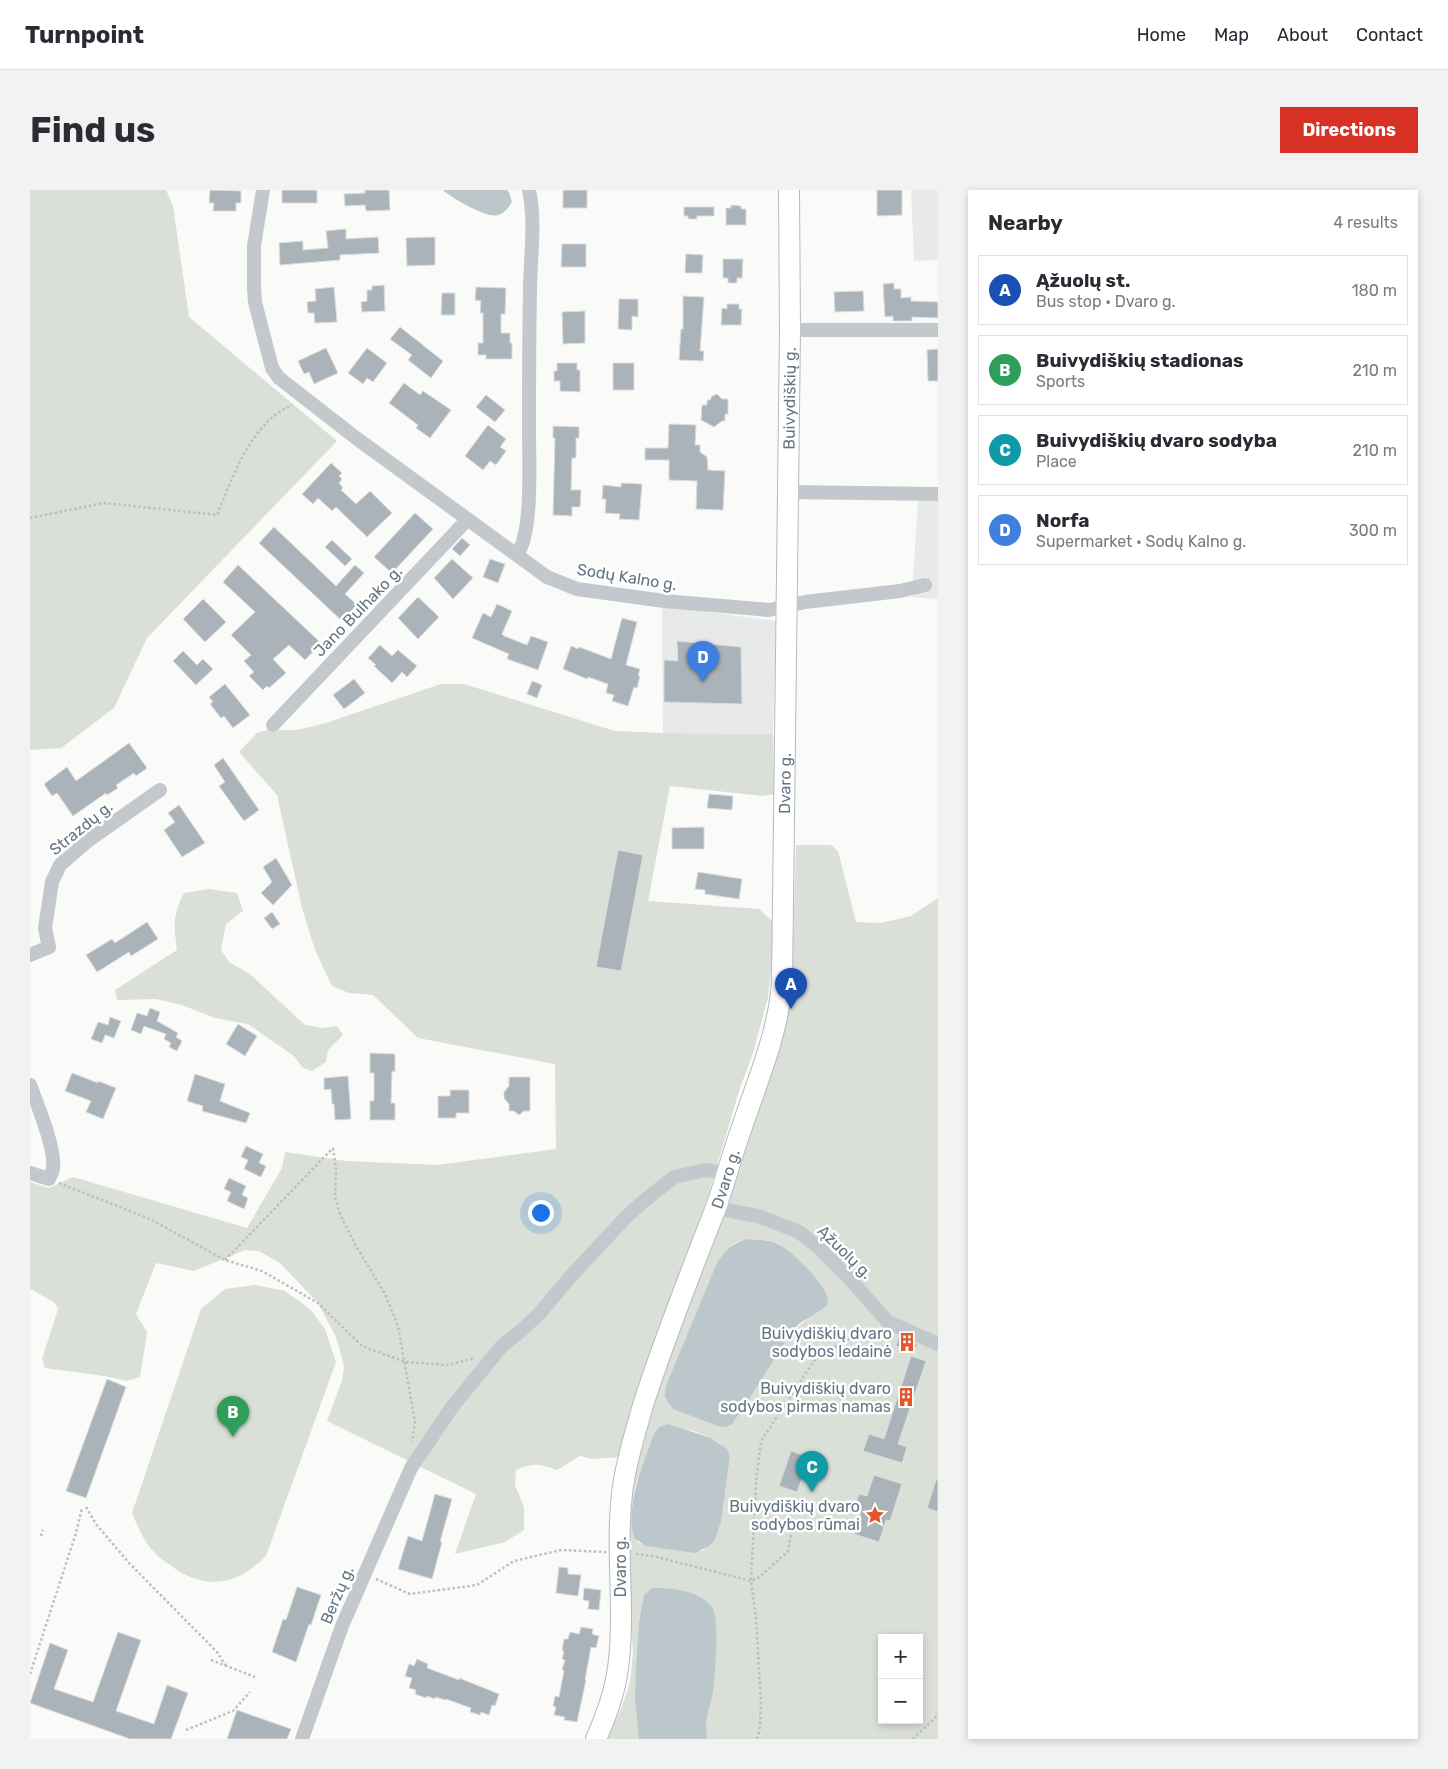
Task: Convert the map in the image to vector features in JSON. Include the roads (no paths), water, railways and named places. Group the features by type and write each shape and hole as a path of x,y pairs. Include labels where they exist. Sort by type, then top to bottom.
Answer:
{"main road":[{"name":"Buivydiškių g.","path":"786,607 790,330 789,190"},
{"name":"Dvaro g.","path":"596,1739 605,1719 617,1675 620,1641 619,1552 623,1486 631,1447 650,1383 716,1208 741,1128 765,1064 780,1007 782,983 786,607"}],"street":[{"name":"Sodų Kalno g.","path":"263,190 254,246 256,302 272,368 279,378 305,400 548,577 577,589 675,602 768,610 805,602 900,592 925,585"},
{"path":"517,555 523,543 529,496 532,243 529,190"},
{"path":"790,330 938,330"},
{"path":"787,492 938,494"},
{"name":"Jano Bulhako g.","path":"273,725 468,520"},
{"name":"Strazdų g.","path":"30,955 49,947 45,928 52,882 60,865 89,840 160,790"},
{"path":"30,1085 40,1109 50,1143 54,1168 49,1179 30,1173"},
{"name":"Beržų g.","path":"302,1739 342,1626 411,1468 452,1407 501,1347 539,1314 571,1276 628,1215 674,1177 706,1170 727,1173"},
{"name":"Ąžuolų g.","path":"716,1208 758,1216 799,1232 818,1247 848,1277 888,1322 938,1344"}],"place":[{"name":"Norfa","path":"703,682"},
{"name":"Ąžuolų st.","path":"791,1009"},
{"name":"Buivydiškių dvaro sodybos ledainė","path":"907,1342"},
{"name":"Buivydiškių dvaro sodybos pirmas namas","path":"906,1397"},
{"name":"Buivydiškių stadionas","path":"233,1437"},
{"name":"Buivydiškių dvaro sodyba","path":"812,1492"},
{"name":"Buivydiškių dvaro sodybos rūmai","path":"875,1515"}]}
